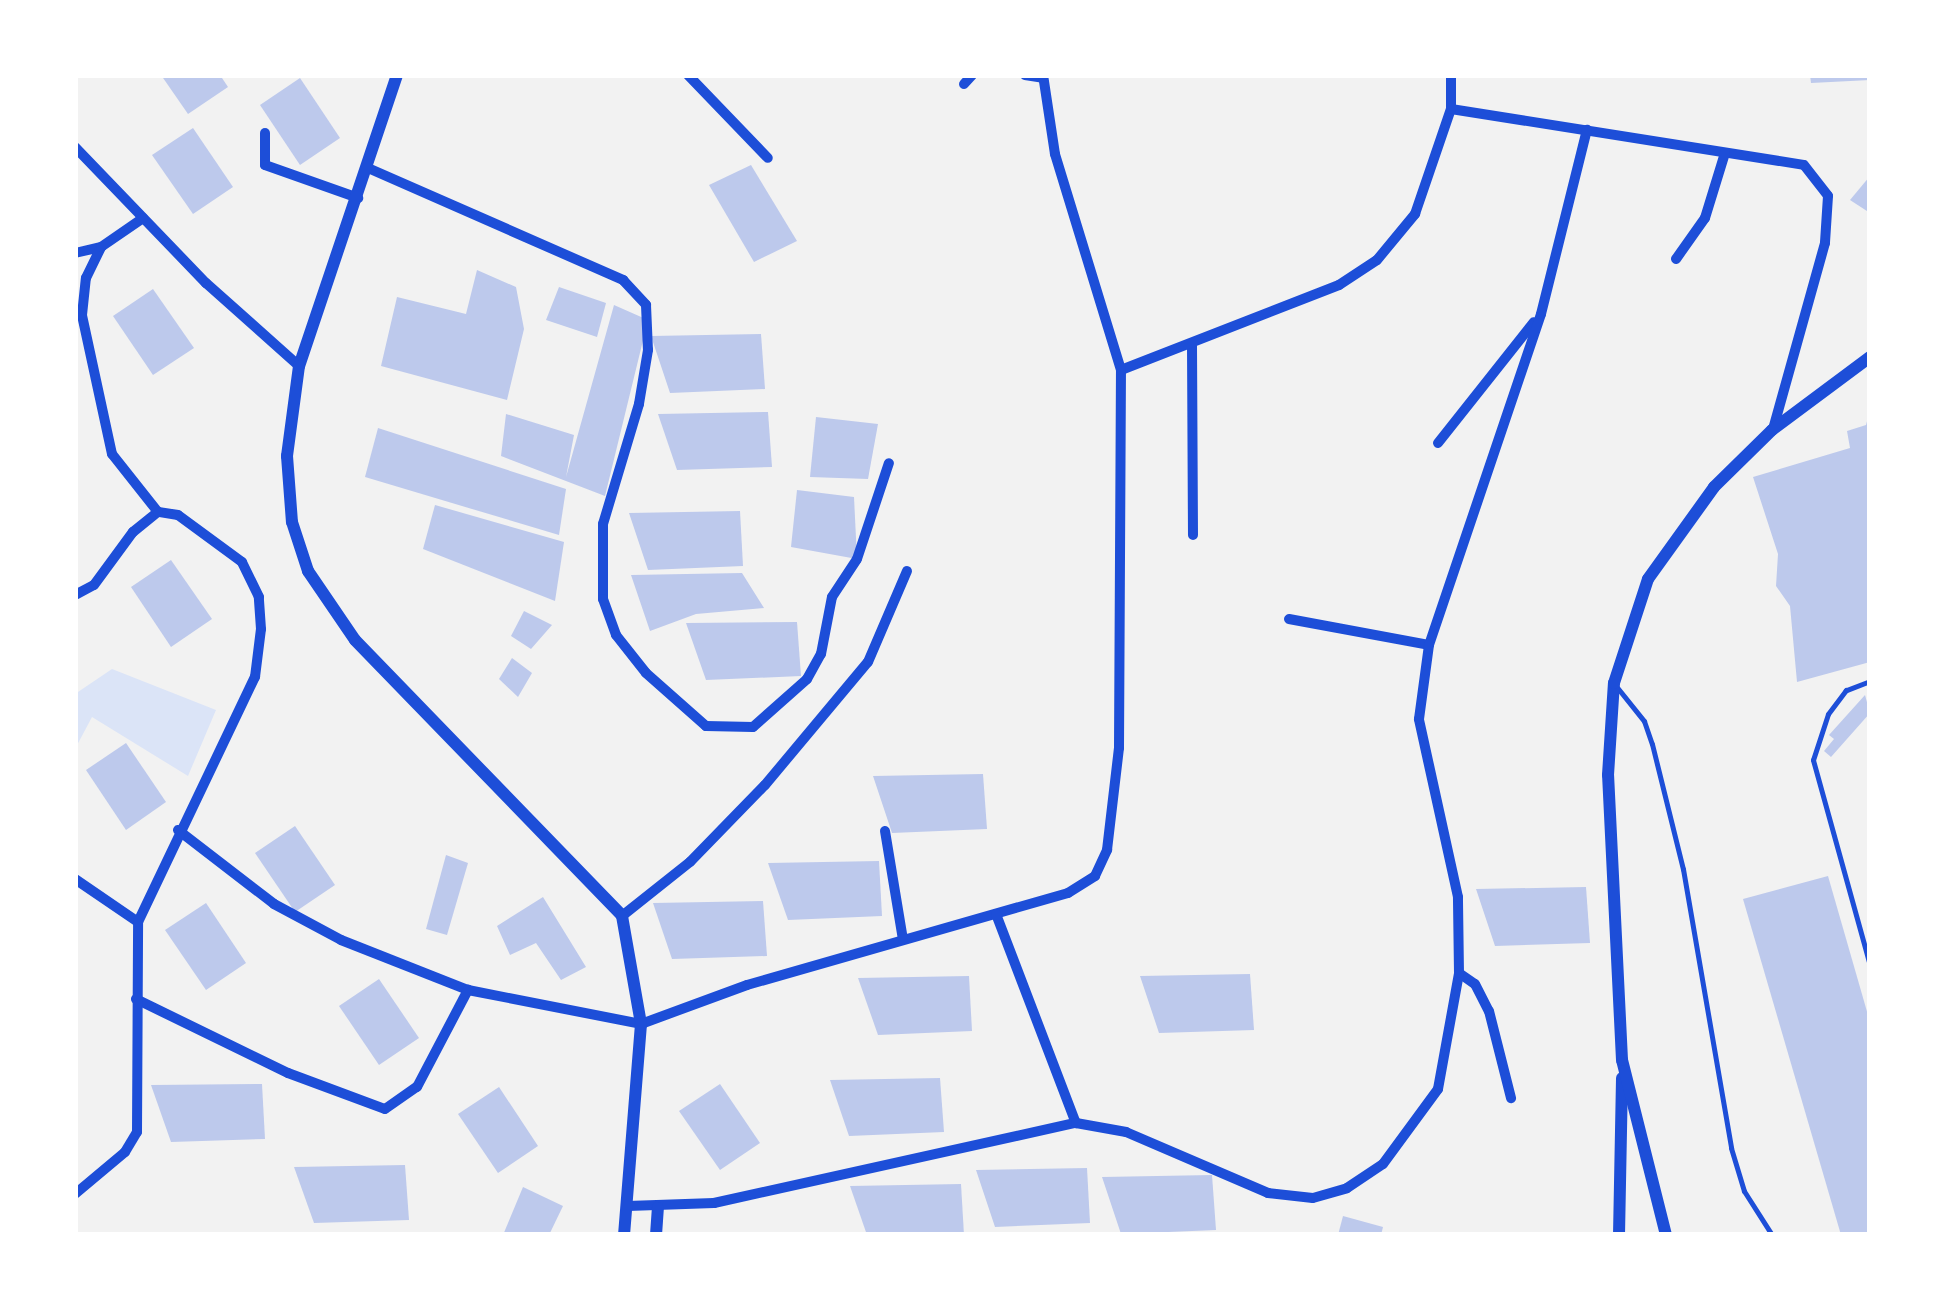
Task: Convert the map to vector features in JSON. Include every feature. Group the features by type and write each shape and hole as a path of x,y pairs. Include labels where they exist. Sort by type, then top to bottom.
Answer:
{"street":[{"path":"397,75 299,366 287,456 292,522 308,571 355,640 622,916 641,1024 624,1235"},
{"path":"688,75 768,158"},
{"path":"178,830 297,917 468,990 641,1024 904,940 1068,893 1095,876 1106,850 1119,748 1120,370 1067,199 1043,77 1025,75"},
{"path":"1120,370 1192,346 1338,285 1377,260 1415,214 1452,109 1451,75"},
{"path":"1452,109 1804,165 1828,196 1826,243 1772,430"},
{"path":"628,1206 658,1208 883,1170 1076,1123 1126,1132 1268,1194 1314,1198 1347,1188 1383,1164 1438,1089 1459,973 1458,897 1419,719 1429,645 1541,314 1587,130"},
{"path":"264,133 264,165 358,198"},
{"path":"75,147 142,218 299,366"},
{"path":"1676,259 1705,218 1726,152"},
{"path":"368,168 623,280 646,305 648,350 640,404 603,524 603,599 616,635 646,673 706,726 753,727 808,679 821,654 832,598 856,558 889,463"},
{"path":"75,253 100,247 142,218"},
{"path":"75,1194 125,1152 137,1132 138,922 178,830 255,677 261,629 259,598 242,562 178,515 158,512 112,454 95,390 82,315 86,278 100,247"},
{"path":"1438,442 1541,314"},
{"path":"1192,346 1193,535"},
{"path":"1619,1235 1622,1060 1608,775 1614,684 1648,579 1714,487 1772,430 1870,357"},
{"path":"75,594 94,585 133,532 158,512"},
{"path":"622,916 715,837 868,662 907,571"},
{"path":"1289,619 1429,645"},
{"path":"885,830 904,940"},
{"path":"75,879 138,922"},
{"path":"996,914 1076,1123"},
{"path":"1459,973 1475,984 1489,1011 1511,1098"},
{"path":"136,999 288,1074 385,1109 417,1087 468,990"},
{"path":"1622,1060 1666,1235"},
{"path":"656,1235 658,1208"}],"lane":[{"path":"1870,682 1846,690 1828,714 1813,760 1870,966"},
{"path":"1614,684 1644,721 1652,744 1682,869 1731,1148 1744,1191 1772,1235"}],"shaded area":[{"path":"112,669 216,710 188,776 92,717 75,749 75,694"}],"building":[{"path":"161,75 220,75 228,87 188,114"},
{"path":"1810,75 1870,75 1870,80 1811,83"},
{"path":"300,78 340,138 300,165 260,105"},
{"path":"193,128 233,187 193,214 152,155"},
{"path":"751,165 797,241 754,262 709,185"},
{"path":"1870,176 1870,213 1850,200"},
{"path":"477,270 516,287 524,329 507,400 381,366 397,297 466,314"},
{"path":"559,287 606,303 597,337 546,320"},
{"path":"153,289 194,348 153,375 113,316"},
{"path":"614,305 648,320 605,496 501,456 506,414 574,435 566,477"},
{"path":"761,334 765,389 670,393 651,336"},
{"path":"1870,410 1870,662 1797,682 1790,606 1776,586 1778,554 1753,477 1850,448 1847,431 1866,425"},
{"path":"768,412 772,467 677,470 658,414"},
{"path":"816,417 878,424 868,479 810,477"},
{"path":"378,428 566,489 559,535 365,477"},
{"path":"797,490 854,497 857,559 791,547"},
{"path":"435,505 564,542 555,601 423,549"},
{"path":"740,511 743,566 648,570 629,513"},
{"path":"171,560 212,619 171,647 131,587"},
{"path":"742,573 764,608 696,614 650,631 631,575"},
{"path":"524,611 552,625 531,649 511,636"},
{"path":"797,622 801,676 706,680 686,623"},
{"path":"512,658 532,673 518,697 499,679"},
{"path":"1865,695 1870,713 1831,757 1824,751 1834,739 1829,735"},
{"path":"126,743 166,802 126,830 86,770"},
{"path":"983,774 987,829 892,833 873,776"},
{"path":"295,826 335,885 295,912 255,853"},
{"path":"446,855 468,863 447,935 426,929"},
{"path":"879,861 882,916 788,920 768,863"},
{"path":"1828,876 1870,1022 1870,1235 1841,1235 1743,899"},
{"path":"1586,887 1590,943 1495,946 1476,889"},
{"path":"543,897 586,967 561,980 536,943 510,955 497,926"},
{"path":"763,901 767,956 672,959 653,903"},
{"path":"206,903 246,963 206,990 165,930"},
{"path":"1250,974 1254,1030 1159,1033 1140,976"},
{"path":"969,976 972,1031 878,1035 858,978"},
{"path":"379,979 419,1038 379,1065 339,1006"},
{"path":"940,1078 944,1132 849,1136 830,1080"},
{"path":"262,1084 265,1139 171,1142 151,1085"},
{"path":"720,1084 760,1143 720,1170 679,1111"},
{"path":"499,1087 538,1146 498,1173 458,1114"},
{"path":"405,1165 409,1220 314,1223 294,1167"},
{"path":"1087,1168 1090,1223 995,1227 976,1170"},
{"path":"1212,1175 1216,1230 1121,1234 1102,1177"},
{"path":"961,1184 964,1235 867,1235 850,1186"},
{"path":"523,1187 563,1206 549,1235 503,1235"},
{"path":"1343,1216 1383,1227 1381,1235 1338,1235"}]}
